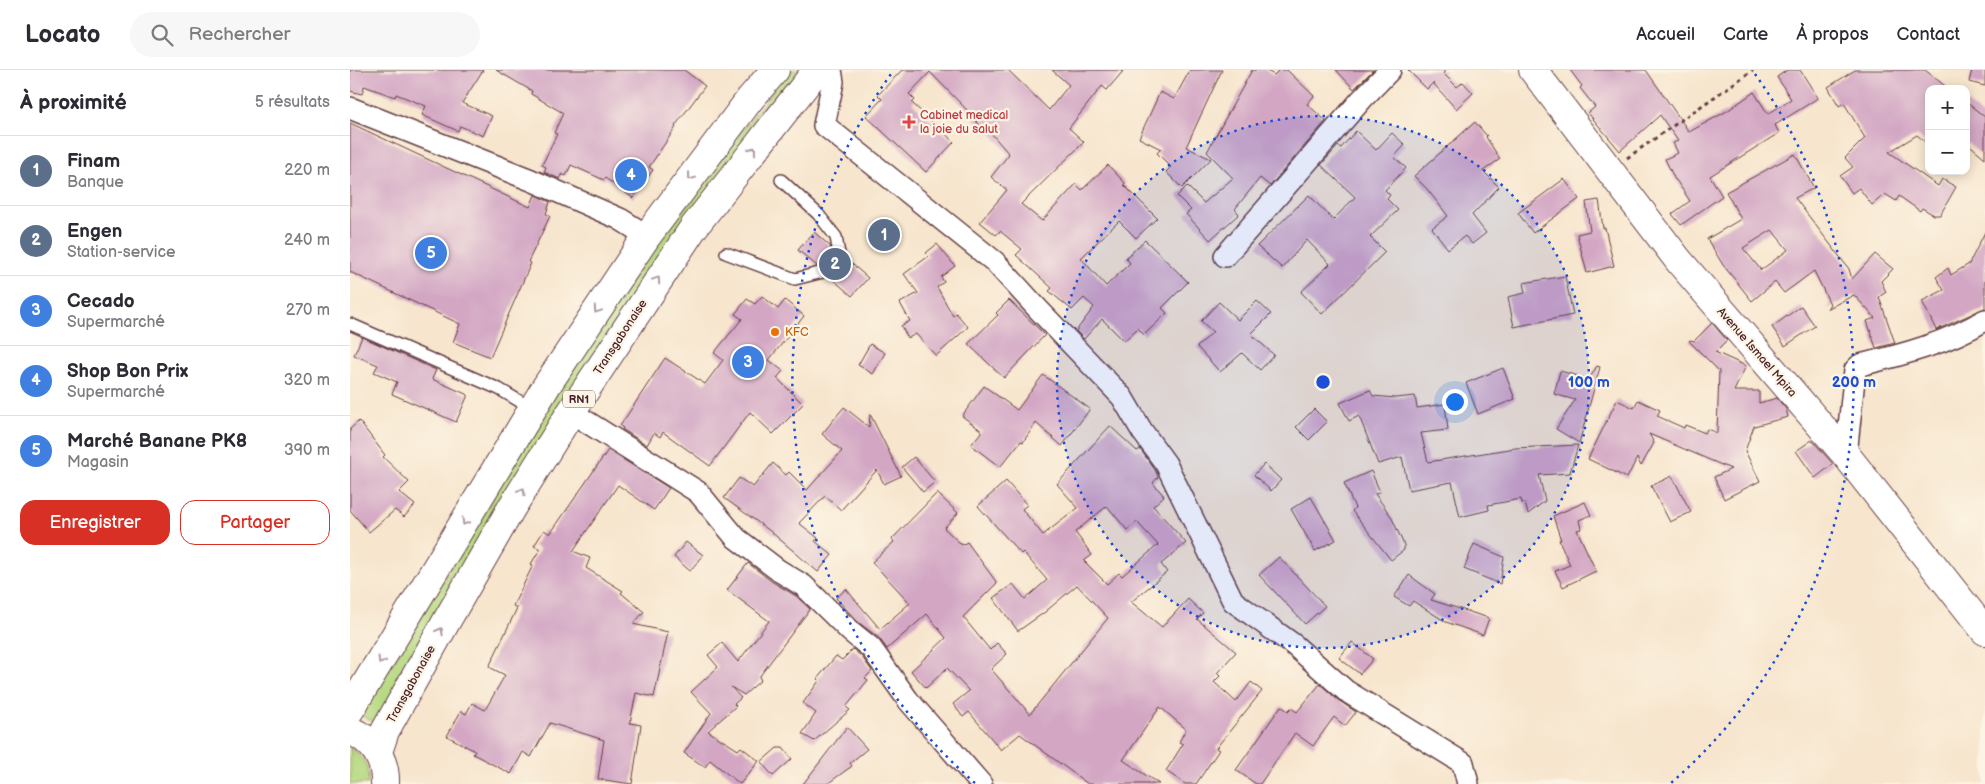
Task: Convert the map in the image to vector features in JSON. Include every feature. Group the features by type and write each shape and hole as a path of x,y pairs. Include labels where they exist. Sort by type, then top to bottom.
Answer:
{"main road":[{"name":"RN1","path":"350,710 533,409 647,236 750,99 775,70"},
{"name":"Transgabonaise","path":"378,752 385,731 446,622 521,492 571,412 656,281 694,227 817,70"},
{"name":"Avenue Ismael Mpira","path":"1533,70 1679,262 1846,455 1985,631"},
{"path":"350,731 369,741 378,752 384,767 385,784"}],"street":[{"path":"831,70 833,82 824,125 995,262 1122,397 1142,431 1166,464 1233,601 1294,645 1346,691 1463,763 1468,784"},
{"path":"1226,256 1362,99 1390,70"},
{"path":"350,108 531,180 620,219 647,236"},
{"path":"1846,455 1855,370 1860,365 1912,352 1960,334 1985,320"},
{"path":"571,412 698,492 736,538 778,570 804,586 850,630 872,648 908,700 981,784"}],"lane":[{"path":"781,180 818,214 836,238 839,254"},
{"path":"726,253 795,279 823,272"},
{"path":"350,324 499,389 533,409"}],"path":[{"path":"1610,170 1753,70"}],"green space":[{"path":"789,70 803,70 377,724 361,715 559,389 656,243"},
{"path":"350,748 359,754 365,763 368,773 368,784 350,784"}],"building":[{"path":"350,70 483,70 462,103 492,116 483,136 460,126 458,131 422,115 426,106 396,94 395,97 364,86 362,94 350,91"},
{"path":"496,70 684,70 705,86 675,126 649,167 653,170 633,198 605,178 604,180 571,165 566,176 562,174 560,179 544,172 546,167 542,165 557,134 554,133 563,113 531,94 532,91"},
{"path":"902,70 1008,70 1049,110 1069,85 1052,70 1124,70 1107,90 1102,86 1069,128 1084,142 1021,204 1042,221 1076,184 1082,190 1108,165 1125,183 1124,185 1157,218 1136,238 1119,221 1081,258 1106,286 1130,263 1126,258 1145,240 1188,282 1162,308 1167,313 1144,335 1138,328 1124,341 1102,319 1084,339 1076,331 1094,307 1084,298 1072,310 1049,291 1052,288 1016,255 1022,249 1000,231 996,235 980,222 1007,190 991,177 1009,154 990,132 987,134 930,72 909,94 915,100 912,103 954,142 926,172 866,116 882,99 878,95"},
{"path":"1190,70 1222,70 1186,147 1211,159 1182,188 1166,172 1171,167 1157,153 1161,149 1139,138 1160,92 1174,99"},
{"path":"1252,70 1265,70 1274,75 1279,70 1287,70 1314,96 1307,104 1326,121 1270,186 1260,178 1235,209 1239,214 1210,240 1186,214 1191,210 1177,196 1187,186 1204,203 1233,178 1207,152"},
{"path":"1336,70 1373,70 1354,89"},
{"path":"1408,70 1446,70 1443,73 1457,87 1463,82 1473,93 1456,109 1433,83 1427,89"},
{"path":"1570,70 1646,70 1689,132 1727,111 1754,92 1768,114 1791,99 1777,77 1787,70 1800,70 1818,98 1775,125 1779,133 1710,176 1722,196 1681,225 1672,214 1690,201 1675,180 1665,159 1678,153 1673,143 1678,141 1660,115 1620,151 1588,113 1595,107 1580,88 1582,86"},
{"path":"1855,70 1925,70 1944,85 1925,85 1925,142 1917,135 1889,152 1938,186 1942,179 1956,187 1940,215 1934,215 1922,208 1920,211 1899,196 1896,201 1885,194 1872,205 1859,188 1852,193 1840,176 1853,167 1845,158 1865,138 1844,103 1839,106 1828,87"},
{"path":"1972,70 1985,70 1985,86 1969,82"},
{"path":"1970,105 1985,117 1985,158 1970,145"},
{"path":"1475,122 1487,136 1500,159 1483,171 1499,187 1472,215 1486,233 1472,244 1465,236 1448,249 1432,228 1448,216 1414,176"},
{"path":"350,123 530,207 535,195 550,202 546,214 550,216 528,262 531,263 490,357 453,342 460,324 350,272"},
{"path":"1356,131 1376,150 1392,133 1405,145 1394,157 1406,168 1385,190 1390,195 1387,199 1398,210 1370,237 1385,252 1322,314 1301,292 1330,264 1307,240 1282,268 1257,246 1309,195 1333,220 1355,197 1321,165 1338,146 1341,148"},
{"path":"1795,154 1814,188 1795,198 1849,269 1852,279 1875,254 1893,269 1881,281 1886,292 1879,297 1895,343 1876,348 1867,321 1875,318 1854,295 1827,309 1830,304 1814,271 1784,293 1775,282 1752,301 1723,265 1707,239 1741,219 1726,192","holes":["1772,230 1788,250 1761,270 1743,248"]},
{"path":"1564,179 1579,199 1533,233 1518,213"},
{"path":"1599,200 1603,228 1605,228 1614,266 1587,273 1577,234 1590,231 1586,202"},
{"path":"814,232 830,246 834,259 840,261 845,258 868,278 852,296 829,276 828,266 817,266 798,250"},
{"path":"1985,232 1985,308 1936,330 1922,301 1944,290 1936,277 1948,268 1951,275 1969,264"},
{"path":"937,244 955,266 941,277 944,282 937,287 953,316 956,313 968,327 936,356 916,334 908,338 901,326 910,321 900,303 918,293 904,274 929,256 926,253"},
{"path":"1565,276 1573,315 1514,327 1508,297 1525,293 1523,283"},
{"path":"762,296 778,309 785,300 804,316 769,360 783,371 777,378 803,404 773,434 750,412 710,466 663,432 660,437 654,433 647,445 622,429 620,426 665,358 705,384 723,360 714,353 742,319 735,314 747,299 755,304"},
{"path":"1009,300 1045,335 1004,378 968,344 998,315 996,313"},
{"path":"1257,301 1271,314 1251,334 1274,355 1260,370 1242,353 1220,372 1197,347 1213,332 1201,321 1219,302 1238,320"},
{"path":"1801,306 1815,326 1785,346 1772,327"},
{"path":"1712,323 1727,340 1715,352 1746,366 1734,391 1759,391 1759,403 1777,398 1786,409 1788,417 1754,426 1745,451 1760,481 1724,499 1714,477 1731,469 1649,434 1654,443 1641,466 1637,458 1627,478 1588,459 1617,400 1634,408 1638,400 1660,410 1657,416 1684,428 1685,425 1705,433 1707,429 1717,433 1719,371 1689,341 1694,341"},
{"path":"362,337 436,370 432,379 468,395 456,422 392,394 397,382 374,372 378,365 354,355"},
{"path":"870,344 885,353 873,374 858,365"},
{"path":"1597,366 1600,367 1579,443 1556,429 1575,400 1554,394 1560,371 1589,379"},
{"path":"1503,368 1515,399 1478,414 1466,383"},
{"path":"1043,375 1090,409 1062,446 1036,423 1023,442 1021,441 1000,467 971,445 982,431 962,416 984,386 1017,410"},
{"path":"1370,390 1373,396 1396,398 1415,396 1417,408 1445,404 1448,430 1421,433 1428,462 1515,448 1578,445 1570,473 1539,475 1545,501 1528,514 1525,503 1522,503 1521,499 1488,505 1489,510 1460,517 1452,482 1409,490 1402,457 1378,464 1359,416 1349,421 1340,403"},
{"path":"844,407 869,427 870,414 901,476 884,484 877,470 841,510 825,496 799,523 818,538 815,541 832,555 818,572 770,531 724,498 739,478 753,487 773,463 786,475 789,472 807,490 842,451 822,434"},
{"path":"1314,409 1327,422 1309,440 1296,427"},
{"path":"359,421 385,455 383,457 409,482 399,492 415,505 404,517 395,510 369,532 350,510 350,429"},
{"path":"1110,426 1137,451 1140,449 1158,477 1153,483 1164,496 1153,506 1186,543 1161,564 1167,572 1131,602 1162,627 1188,599 1203,613 1197,619 1236,652 1217,673 1220,676 1214,682 1236,702 1251,682 1262,691 1216,748 1219,750 1196,784 1185,784 1166,771 1183,744 1179,742 1186,729 1160,707 1123,760 1159,784 1088,784 1020,734 1001,750 969,712 963,717 953,704 969,691 947,668 926,688 911,671 946,638 927,614 887,649 879,638 858,622 836,598 846,589 880,629 910,603 872,562 894,542 892,539 937,493 958,513 944,528 962,545 967,542 997,583 963,617 990,650 997,643 1007,654 991,669 1030,714 1108,618 1077,585 1045,612 1018,631 993,598 1013,584 1025,599 1047,580 1023,552 1021,554 978,506 1006,481 1027,505 1022,509 1043,535 1078,508 1057,484","holes":["1107,506 1127,530 1137,522 1158,545 1122,576 1119,573 1107,584 1084,561 1092,555 1075,532"]},
{"path":"1812,440 1833,464 1815,478 1796,451"},
{"path":"608,450 669,488 654,510 618,485 573,551 590,558 586,568 623,591 621,593 644,612 633,624 668,632 654,697 636,693 630,723 641,725 632,784 598,779 604,740 550,723 531,757 523,752 511,774 473,754 475,751 447,736 461,711 466,714 472,703 485,710 505,675 489,667 517,608 513,606 533,565 531,564 540,549 534,546 544,530 550,534"},
{"path":"914,457 935,482 923,492 902,467"},
{"path":"1264,464 1281,480 1271,491 1254,475"},
{"path":"1371,471 1380,492 1375,494 1391,516 1404,545 1404,550 1391,560 1352,511 1355,508 1344,483"},
{"path":"1672,476 1691,512 1670,522 1651,486"},
{"path":"1311,497 1336,540 1315,551 1291,509"},
{"path":"1585,502 1591,515 1579,520 1581,529 1577,530 1596,571 1563,587 1555,571 1570,565 1559,540 1561,540 1553,516"},
{"path":"686,542 703,555 690,571 674,557"},
{"path":"1474,544 1504,557 1500,584 1464,569"},
{"path":"1279,557 1325,606 1305,624 1259,575"},
{"path":"748,563 771,581 796,596 810,609 759,677 761,680 744,695 731,687 741,698 734,704 736,706 708,731 738,750 741,747 759,761 740,784 710,760 705,767 684,753 711,713 691,692 718,667 708,655 722,643 738,662 769,621 727,590"},
{"path":"1409,575 1435,594 1431,600 1489,618 1483,635 1446,622 1413,601 1409,606 1394,597"},
{"path":"1352,642 1373,659 1360,674 1339,658"},
{"path":"853,649 862,657 872,671 865,678 868,680 846,707 850,710 814,741 802,734 816,713 803,703 819,681 817,679 836,656 842,660"},
{"path":"1320,684 1338,700 1356,712 1345,726 1334,717 1313,746 1295,733 1260,784 1256,784 1236,770 1281,706 1288,711 1291,708 1297,712"},
{"path":"847,727 867,749 850,763 852,766 827,784 803,784"},
{"path":"777,748 783,748 792,759 773,776 761,762"}],"place":[{"name":"Cabinet medical la joie du salut","path":"909,122"},
{"name":"Shop Bon Prix","path":"631,175"},
{"name":"Finam","path":"884,235"},
{"name":"Marché Banane PK8","path":"431,253"},
{"name":"Engen","path":"835,264"},
{"name":"KFC","path":"775,332"},
{"name":"Cecado","path":"748,362"}]}
